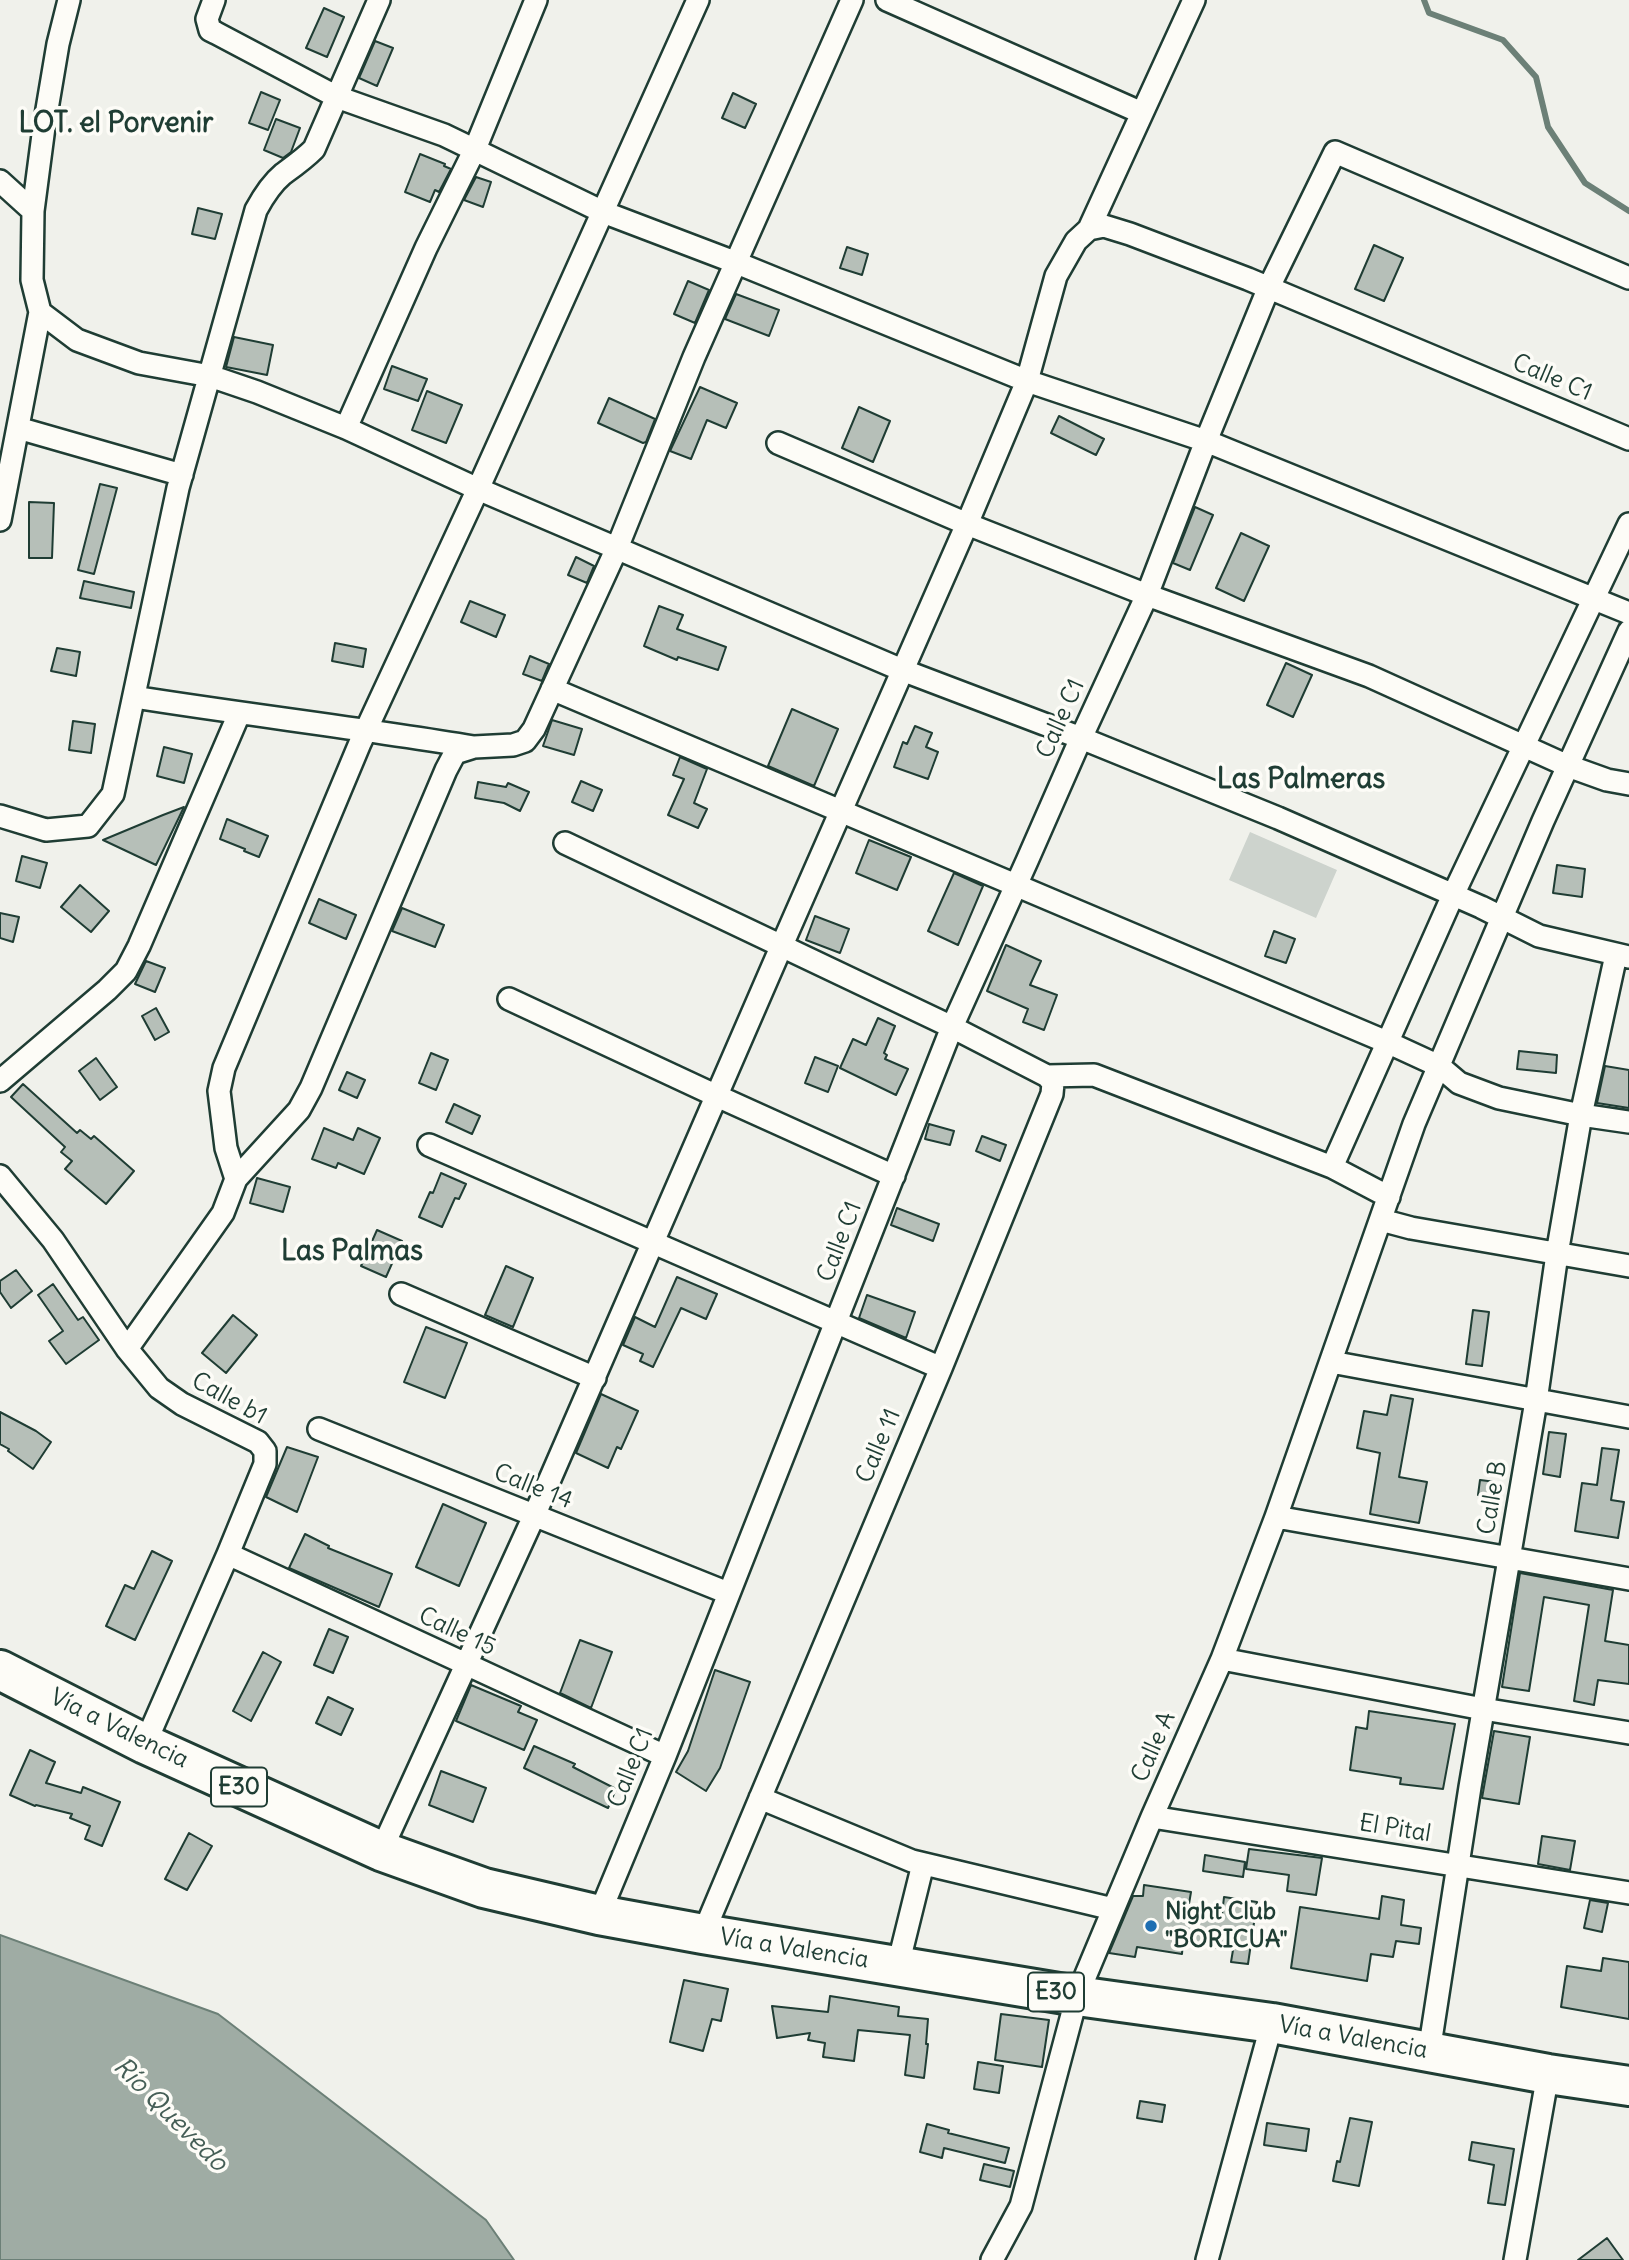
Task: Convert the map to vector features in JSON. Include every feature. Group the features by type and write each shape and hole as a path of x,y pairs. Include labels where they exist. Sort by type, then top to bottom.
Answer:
{"highway":[{"name":"Vía a Valencia","path":"0,1670 145,1744 381,1851 484,1888 599,1915 703,1934 1077,1996 1272,2023 1548,2074 1629,2086"}],"street":[{"path":"0,520 40,312 32,280 33,211 58,44 69,0"},
{"path":"214,0 207,19 210,30 337,97 444,135 603,212 737,263 1027,381 1206,441 1629,613"},
{"path":"0,816 46,830 88,826 113,794 182,475 256,211 265,193 314,149 379,0"},
{"path":"346,428 389,328 475,149 536,0"},
{"path":"236,1180 226,1147 219,1091 223,1068 367,729 698,0"},
{"path":"134,697 239,714 367,729 474,747 513,745 525,741 534,729 617,548 694,357 852,0"},
{"path":"887,0 1142,113"},
{"path":"381,1851 595,1378 967,524 1027,381 1056,276 1076,241 1096,228 1142,113 1194,0"},
{"name":"Calle C1","path":"599,1915 665,1756 952,1027 1147,595 1269,287 1335,152 1629,278"},
{"path":"0,181 33,211"},
{"name":"Calle C1","path":"1096,228 1142,238 1269,287 1629,439"},
{"path":"40,312 77,340 139,363 210,376 346,428 478,489 902,670 1081,738 1278,818 1539,936 1622,956"},
{"path":"18,428 182,475"},
{"path":"778,443 967,524 1147,595 1368,676 1568,766 1607,780 1629,784"},
{"path":"1332,1167 1390,1043 1453,895 1629,524"},
{"name":"Calle A","path":"992,2260 1021,2206 1077,1996 1222,1659 1276,1517 1415,1124 1502,918 1629,631"},
{"path":"552,689 1390,1043 1439,1066 1459,1083 1500,1098 1629,1122"},
{"path":"0,1081 126,971 239,714"},
{"path":"127,1349 223,1213 236,1180 299,1110 311,1088 446,770 455,753 474,747"},
{"path":"565,843 952,1027 1047,1076 1094,1076 1332,1167 1389,1197"},
{"name":"Calle B","path":"1429,2052 1581,1115 1622,956"},
{"path":"509,999 716,1096 894,1175"},
{"name":"Calle 11","path":"703,1934 941,1368 1052,1094 1053,1083 1047,1076"},
{"path":"429,1145 941,1368"},
{"name":"Calle b1","path":"0,1176 53,1240 127,1349 159,1388 182,1404 258,1442 265,1451 265,1464 145,1744"},
{"path":"1381,1220 1411,1228 1629,1266"},
{"path":"401,1294 595,1378"},
{"path":"1331,1362 1629,1417"},
{"name":"Calle 14","path":"319,1429 728,1593"},
{"path":"1276,1517 1629,1579"},
{"name":"Calle 15","path":"228,1554 665,1756"},
{"path":"1222,1659 1483,1709 1629,1733"},
{"path":"760,1798 923,1864 1113,1909"},
{"name":"El Pital","path":"1152,1817 1629,1893"},
{"path":"898,1965 923,1864"},
{"path":"1207,2260 1272,2023"},
{"path":"1515,2260 1548,2074"}],"shaded area":[{"path":"1250,832 1337,870 1316,918 1229,880"}],"water":[{"name":"Río Quevedo","path":"0,1935 218,2014 486,2220 514,2260 0,2260"}],"building":[{"path":"324,8 344,17 327,57 306,48"},
{"path":"375,41 393,48 377,86 359,78"},
{"path":"261,92 280,100 268,130 249,123"},
{"path":"733,93 756,104 745,128 722,118"},
{"path":"276,119 300,128 291,152 283,158 264,150"},
{"path":"420,154 451,169 439,192 435,190 430,202 405,192"},
{"path":"476,177 491,182 483,207 464,200"},
{"path":"198,208 222,214 215,239 192,234"},
{"path":"1374,245 1403,258 1384,301 1355,289"},
{"path":"847,247 868,254 862,275 840,268"},
{"path":"688,281 709,290 695,323 674,314"},
{"path":"736,294 779,310 769,336 725,319"},
{"path":"234,337 273,345 267,375 226,367"},
{"path":"392,366 427,379 418,401 384,389"},
{"path":"700,387 737,403 726,428 707,420 691,459 670,451"},
{"path":"427,391 462,405 446,443 412,430"},
{"path":"609,398 655,419 646,442 598,423"},
{"path":"859,407 890,421 873,462 842,448"},
{"path":"1059,416 1104,439 1096,455 1051,433"},
{"path":"100,484 117,488 94,574 78,570"},
{"path":"29,502 54,503 52,558 29,558"},
{"path":"1195,507 1213,515 1190,570 1173,563"},
{"path":"1241,533 1269,546 1244,601 1216,588"},
{"path":"576,557 594,566 587,583 568,575"},
{"path":"84,581 134,592 131,608 80,598"},
{"path":"470,601 505,615 496,637 461,622"},
{"path":"659,606 683,615 677,629 726,647 718,670 678,657 677,660 644,646"},
{"path":"335,643 366,649 363,667 332,661"},
{"path":"57,648 80,652 76,676 51,671"},
{"path":"530,656 549,664 542,681 523,674"},
{"path":"1286,663 1312,675 1293,717 1267,705"},
{"path":"792,709 838,729 814,786 768,766"},
{"path":"552,720 582,729 574,755 543,746"},
{"path":"73,721 95,724 91,753 69,750"},
{"path":"915,726 932,733 926,747 938,752 928,779 894,767 903,742 907,744"},
{"path":"164,747 192,754 184,783 157,776"},
{"path":"680,757 707,769 694,803 707,809 698,828 668,815 684,779 673,775"},
{"path":"581,781 602,790 593,811 572,802"},
{"path":"478,782 506,787 508,783 529,792 520,811 504,803 475,798"},
{"path":"184,807 156,865 103,840 163,815"},
{"path":"227,819 268,836 259,857 220,839"},
{"path":"869,840 911,857 897,890 856,873"},
{"path":"22,856 47,863 40,888 16,881"},
{"path":"1557,865 1585,869 1582,897 1553,893"},
{"path":"954,873 983,886 958,945 928,931"},
{"path":"80,885 109,911 91,932 61,907"},
{"path":"319,899 356,915 346,939 309,923"},
{"path":"402,908 444,925 435,947 392,931"},
{"path":"0,913 19,917 13,942 0,938"},
{"path":"815,916 849,929 840,953 806,940"},
{"path":"1274,931 1295,939 1286,963 1265,956"},
{"path":"1006,945 1041,961 1030,985 1057,995 1044,1030 1023,1022 1028,1009 987,991"},
{"path":"146,961 165,968 155,992 135,984"},
{"path":"156,1008 169,1032 155,1040 142,1016"},
{"path":"878,1018 895,1026 884,1053 887,1055 885,1059 908,1069 896,1095 840,1068 853,1039 866,1045"},
{"path":"1519,1051 1557,1055 1556,1073 1517,1069"},
{"path":"431,1053 448,1060 436,1090 419,1083"},
{"path":"815,1057 838,1066 828,1092 805,1083"},
{"path":"96,1058 117,1087 100,1100 79,1071"},
{"path":"1605,1066 1629,1070 1629,1108 1597,1103"},
{"path":"347,1072 365,1080 357,1098 339,1090"},
{"path":"23,1084 77,1133 80,1130 91,1139 94,1136 134,1171 106,1204 65,1169 72,1161 61,1152 65,1147 11,1097"},
{"path":"454,1104 480,1116 472,1134 446,1122"},
{"path":"929,1124 954,1131 950,1145 925,1139"},
{"path":"324,1128 353,1140 358,1128 380,1138 364,1174 338,1163 336,1168 312,1159"},
{"path":"982,1136 1006,1145 1000,1161 976,1151"},
{"path":"441,1173 466,1184 459,1199 455,1198 442,1227 419,1217"},
{"path":"257,1178 290,1187 283,1212 250,1203"},
{"path":"897,1208 939,1224 933,1241 891,1225"},
{"path":"377,1230 402,1241 386,1277 361,1266"},
{"path":"506,1266 533,1278 513,1327 485,1315"},
{"path":"16,1270 32,1291 11,1308 0,1292 0,1281"},
{"path":"677,1277 717,1294 706,1319 681,1308 653,1367 640,1361 643,1354 623,1345 635,1317 655,1327"},
{"path":"53,1284 78,1320 83,1317 99,1340 66,1364 49,1341 63,1331 38,1295"},
{"path":"867,1295 915,1312 906,1338 859,1318"},
{"path":"1473,1310 1489,1312 1482,1366 1466,1364"},
{"path":"233,1315 257,1335 226,1373 202,1353"},
{"path":"426,1327 467,1343 445,1398 404,1382"},
{"path":"601,1394 638,1411 621,1449 617,1447 608,1468 576,1453"},
{"path":"1391,1395 1413,1399 1399,1477 1427,1482 1419,1523 1370,1514 1380,1453 1357,1448 1364,1411 1387,1415"},
{"path":"0,1412 51,1442 33,1469 0,1444"},
{"path":"1549,1432 1566,1434 1560,1477 1543,1474"},
{"path":"287,1447 318,1457 297,1512 266,1497"},
{"path":"1602,1448 1619,1450 1611,1500 1624,1502 1618,1538 1575,1531 1582,1483 1597,1485"},
{"path":"1480,1480 1496,1482 1494,1497 1478,1495"},
{"path":"443,1504 486,1523 459,1586 416,1567"},
{"path":"305,1534 329,1546 328,1548 392,1574 379,1607 289,1568"},
{"path":"152,1551 172,1561 135,1640 106,1626 125,1585 134,1589"},
{"path":"1520,1573 1613,1590 1605,1641 1629,1645 1629,1684 1598,1680 1594,1705 1574,1701 1589,1605 1544,1597 1529,1691 1502,1687"},
{"path":"329,1629 348,1637 333,1673 314,1665"},
{"path":"580,1640 612,1652 591,1708 560,1693"},
{"path":"263,1652 281,1662 251,1721 233,1711"},
{"path":"715,1670 750,1682 720,1768 706,1791 676,1772 688,1751"},
{"path":"471,1685 521,1706 518,1712 537,1720 524,1750 456,1721"},
{"path":"328,1697 353,1709 341,1735 316,1723"},
{"path":"1369,1711 1455,1724 1443,1789 1400,1784 1401,1778 1350,1770 1356,1727 1367,1729"},
{"path":"1494,1731 1530,1737 1519,1804 1482,1798"},
{"path":"534,1746 575,1764 573,1767 616,1789 608,1808 524,1768"},
{"path":"30,1750 55,1762 46,1783 81,1793 83,1787 120,1802 102,1846 85,1839 90,1826 70,1818 72,1814 35,1806 10,1795"},
{"path":"441,1771 486,1788 473,1822 429,1805"},
{"path":"189,1833 212,1846 187,1890 165,1879"},
{"path":"1542,1836 1575,1841 1570,1870 1538,1864"},
{"path":"1249,1849 1322,1858 1316,1895 1287,1891 1289,1875 1246,1869"},
{"path":"1205,1855 1245,1862 1243,1877 1203,1871"},
{"path":"1144,1885 1191,1892 1188,1910 1222,1915 1224,1897 1257,1902 1248,1964 1231,1962 1233,1950 1183,1942 1182,1954 1137,1947 1135,1957 1109,1953 1133,1896 1143,1896"},
{"path":"1382,1896 1404,1900 1401,1925 1421,1928 1419,1944 1396,1941 1393,1957 1371,1954 1367,1981 1291,1968 1300,1907 1379,1919"},
{"path":"1590,1900 1608,1903 1602,1932 1584,1928"},
{"path":"1603,1958 1629,1962 1629,2019 1561,2007 1567,1966 1601,1971"},
{"path":"684,1980 728,1989 721,2021 712,2019 703,2051 670,2042"},
{"path":"830,1996 899,2007 898,2016 928,2019 924,2078 905,2075 910,2035 858,2030 854,2061 823,2057 825,2043 808,2040 810,2033 777,2038 772,2006 828,2012"},
{"path":"1001,2014 1049,2020 1042,2067 995,2060"},
{"path":"978,2062 1003,2066 999,2093 974,2089"},
{"path":"1140,2101 1165,2105 1162,2122 1137,2118"},
{"path":"1350,2118 1372,2122 1359,2186 1333,2181"},
{"path":"1267,2123 1309,2129 1306,2151 1264,2145"},
{"path":"927,2124 949,2130 948,2133 1009,2148 1005,2163 944,2148 942,2158 920,2152"},
{"path":"1472,2142 1514,2149 1505,2205 1488,2203 1494,2165 1469,2160"},
{"path":"984,2164 1014,2171 1010,2187 980,2180"},
{"path":"1607,2238 1623,2260 1578,2260"}],"waterway":[{"path":"1424,0 1429,13 1503,40 1536,77 1548,127 1585,183 1629,211"}],"place":[{"name":"Night Club \"BORICUA\"","path":"1151,1926"}],"district":[{"name":"LOT. el Porvenir","path":"116,124"},
{"name":"Las Palmeras","path":"1301,780"},
{"name":"Las Palmas","path":"352,1252"}]}
